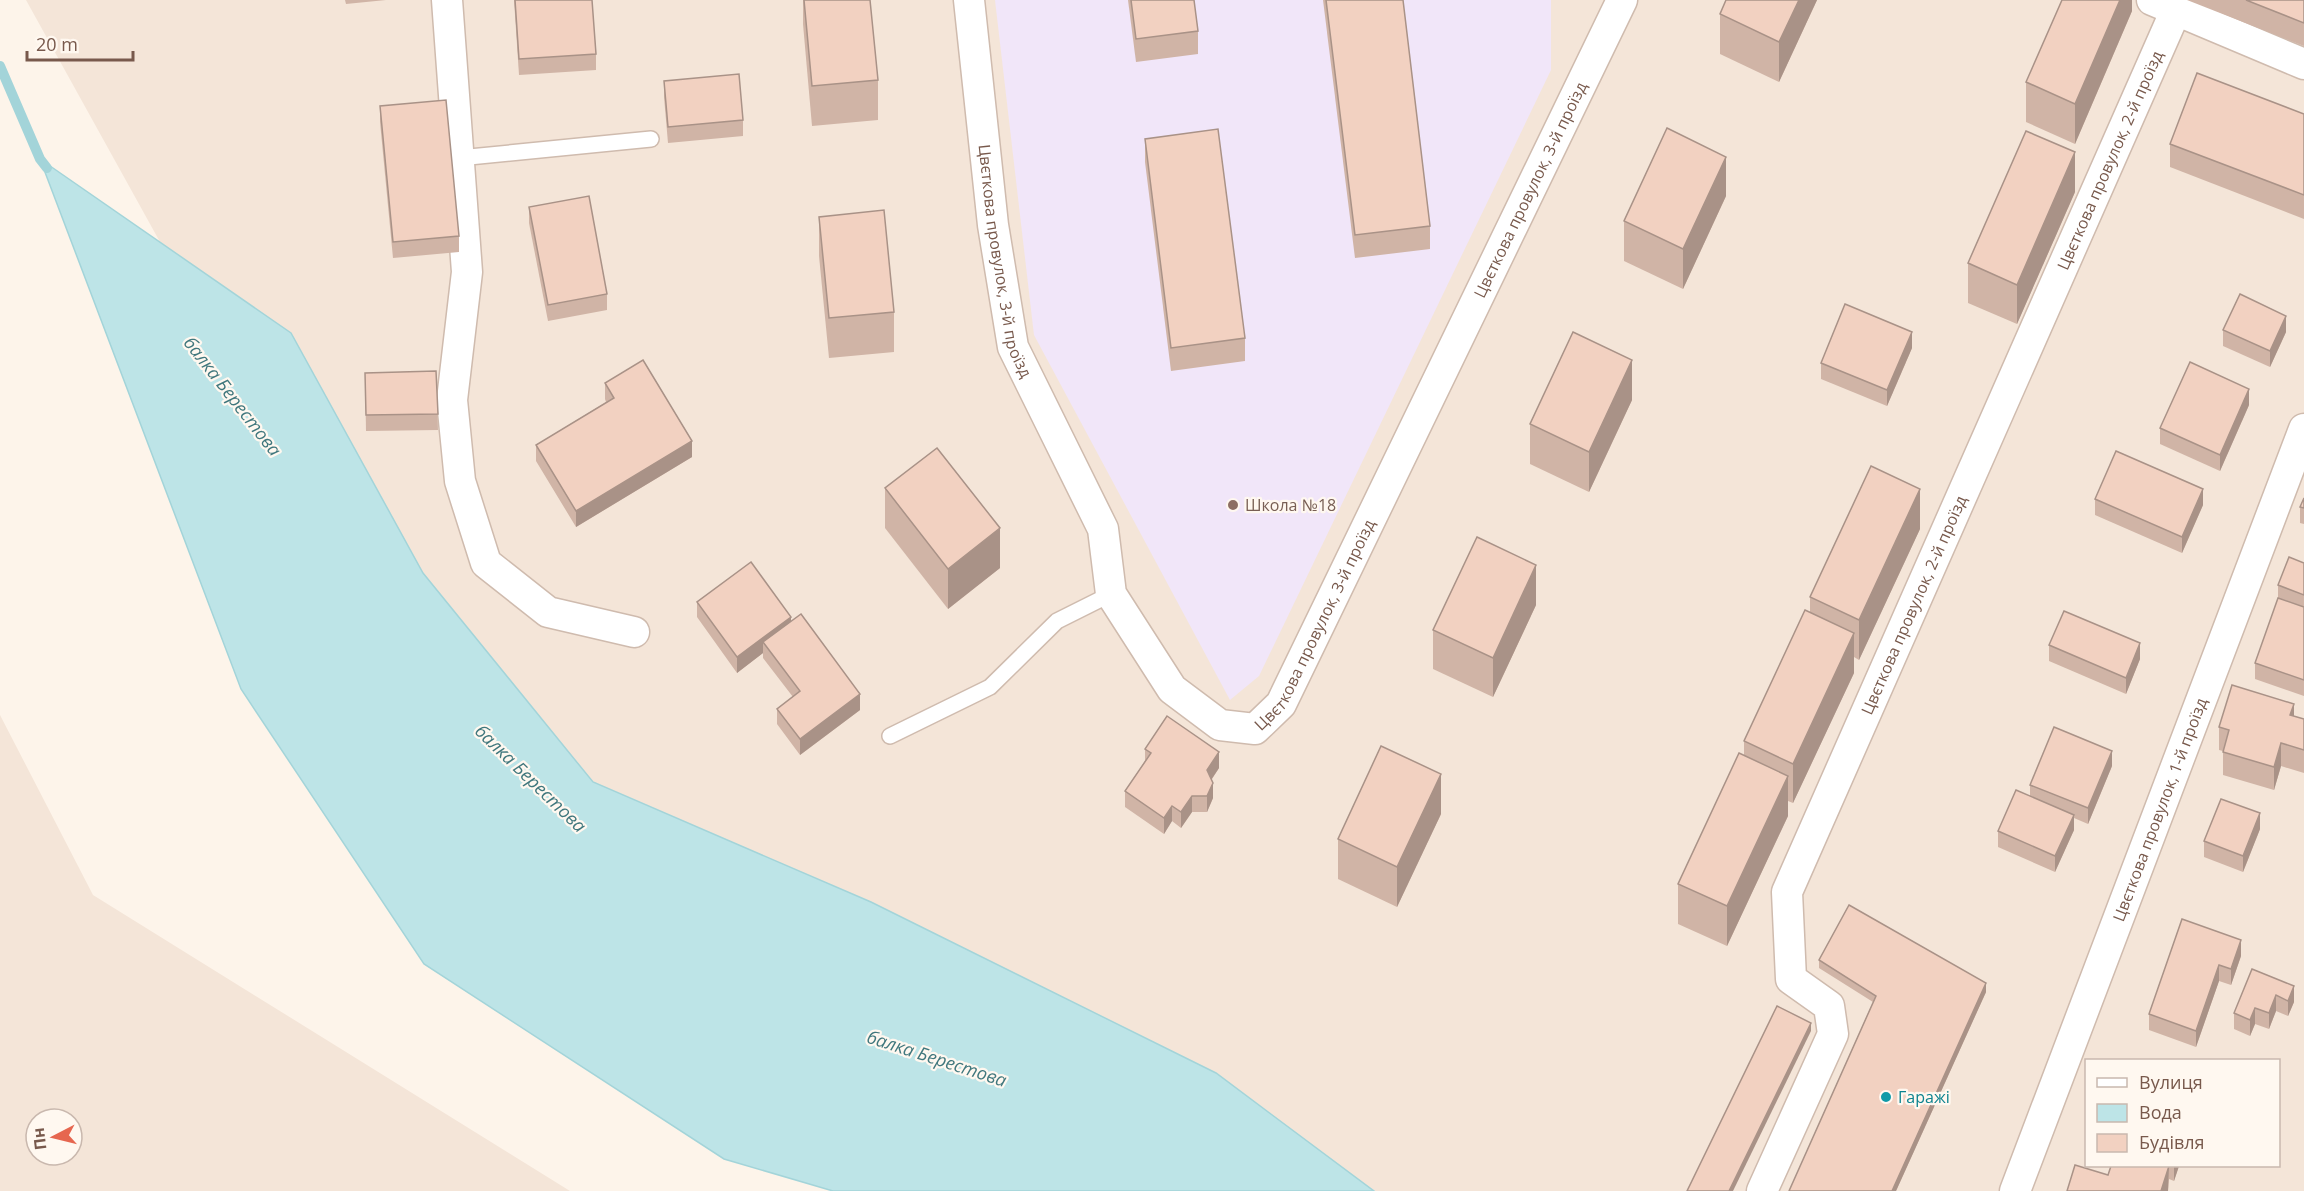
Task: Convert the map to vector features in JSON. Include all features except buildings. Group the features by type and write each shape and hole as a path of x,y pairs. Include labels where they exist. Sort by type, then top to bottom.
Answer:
{"street":[{"path":"447,0 467,272 452,400 460,482 486,562 548,612 634,632"},
{"name":"Цвєткова провулок, 3-й проїзд","path":"969,0 993,225 1013,348 1102,529 1111,594 1172,689 1220,725 1255,729 1281,704 1622,0"},
{"path":"2164,5 2304,64"},
{"name":"Цвєткова провулок, 2-й проїзд","path":"1762,1191 1833,1034 1829,1006 1791,979 1787,892 2164,5"},
{"name":"Цвєткова провулок, 1-й проїзд","path":"2015,1191 2304,429"}],"lane":[{"path":"459,158 651,139"},
{"path":"890,736 990,687 1057,621 1111,594"}],"shaded area":[{"path":"26,0 2304,0 2304,1191 1070,1191 531,912"},
{"name":"Школа №18","path":"995,0 1551,0 1551,70 1259,676 1230,700 1034,335"},
{"path":"0,715 93,895 570,1191 0,1191"}],"water":[{"path":"40,159 291,333 423,573 593,782 871,902 1216,1073 1374,1191 833,1191 724,1159 424,964 241,689"}],"waterway":[{"name":"балка Берестова","path":"0,66 40,159 47,168"}],"place":[{"name":"Школа №18","path":"1233,505"},
{"name":"Гаражі","path":"1886,1097"}]}
